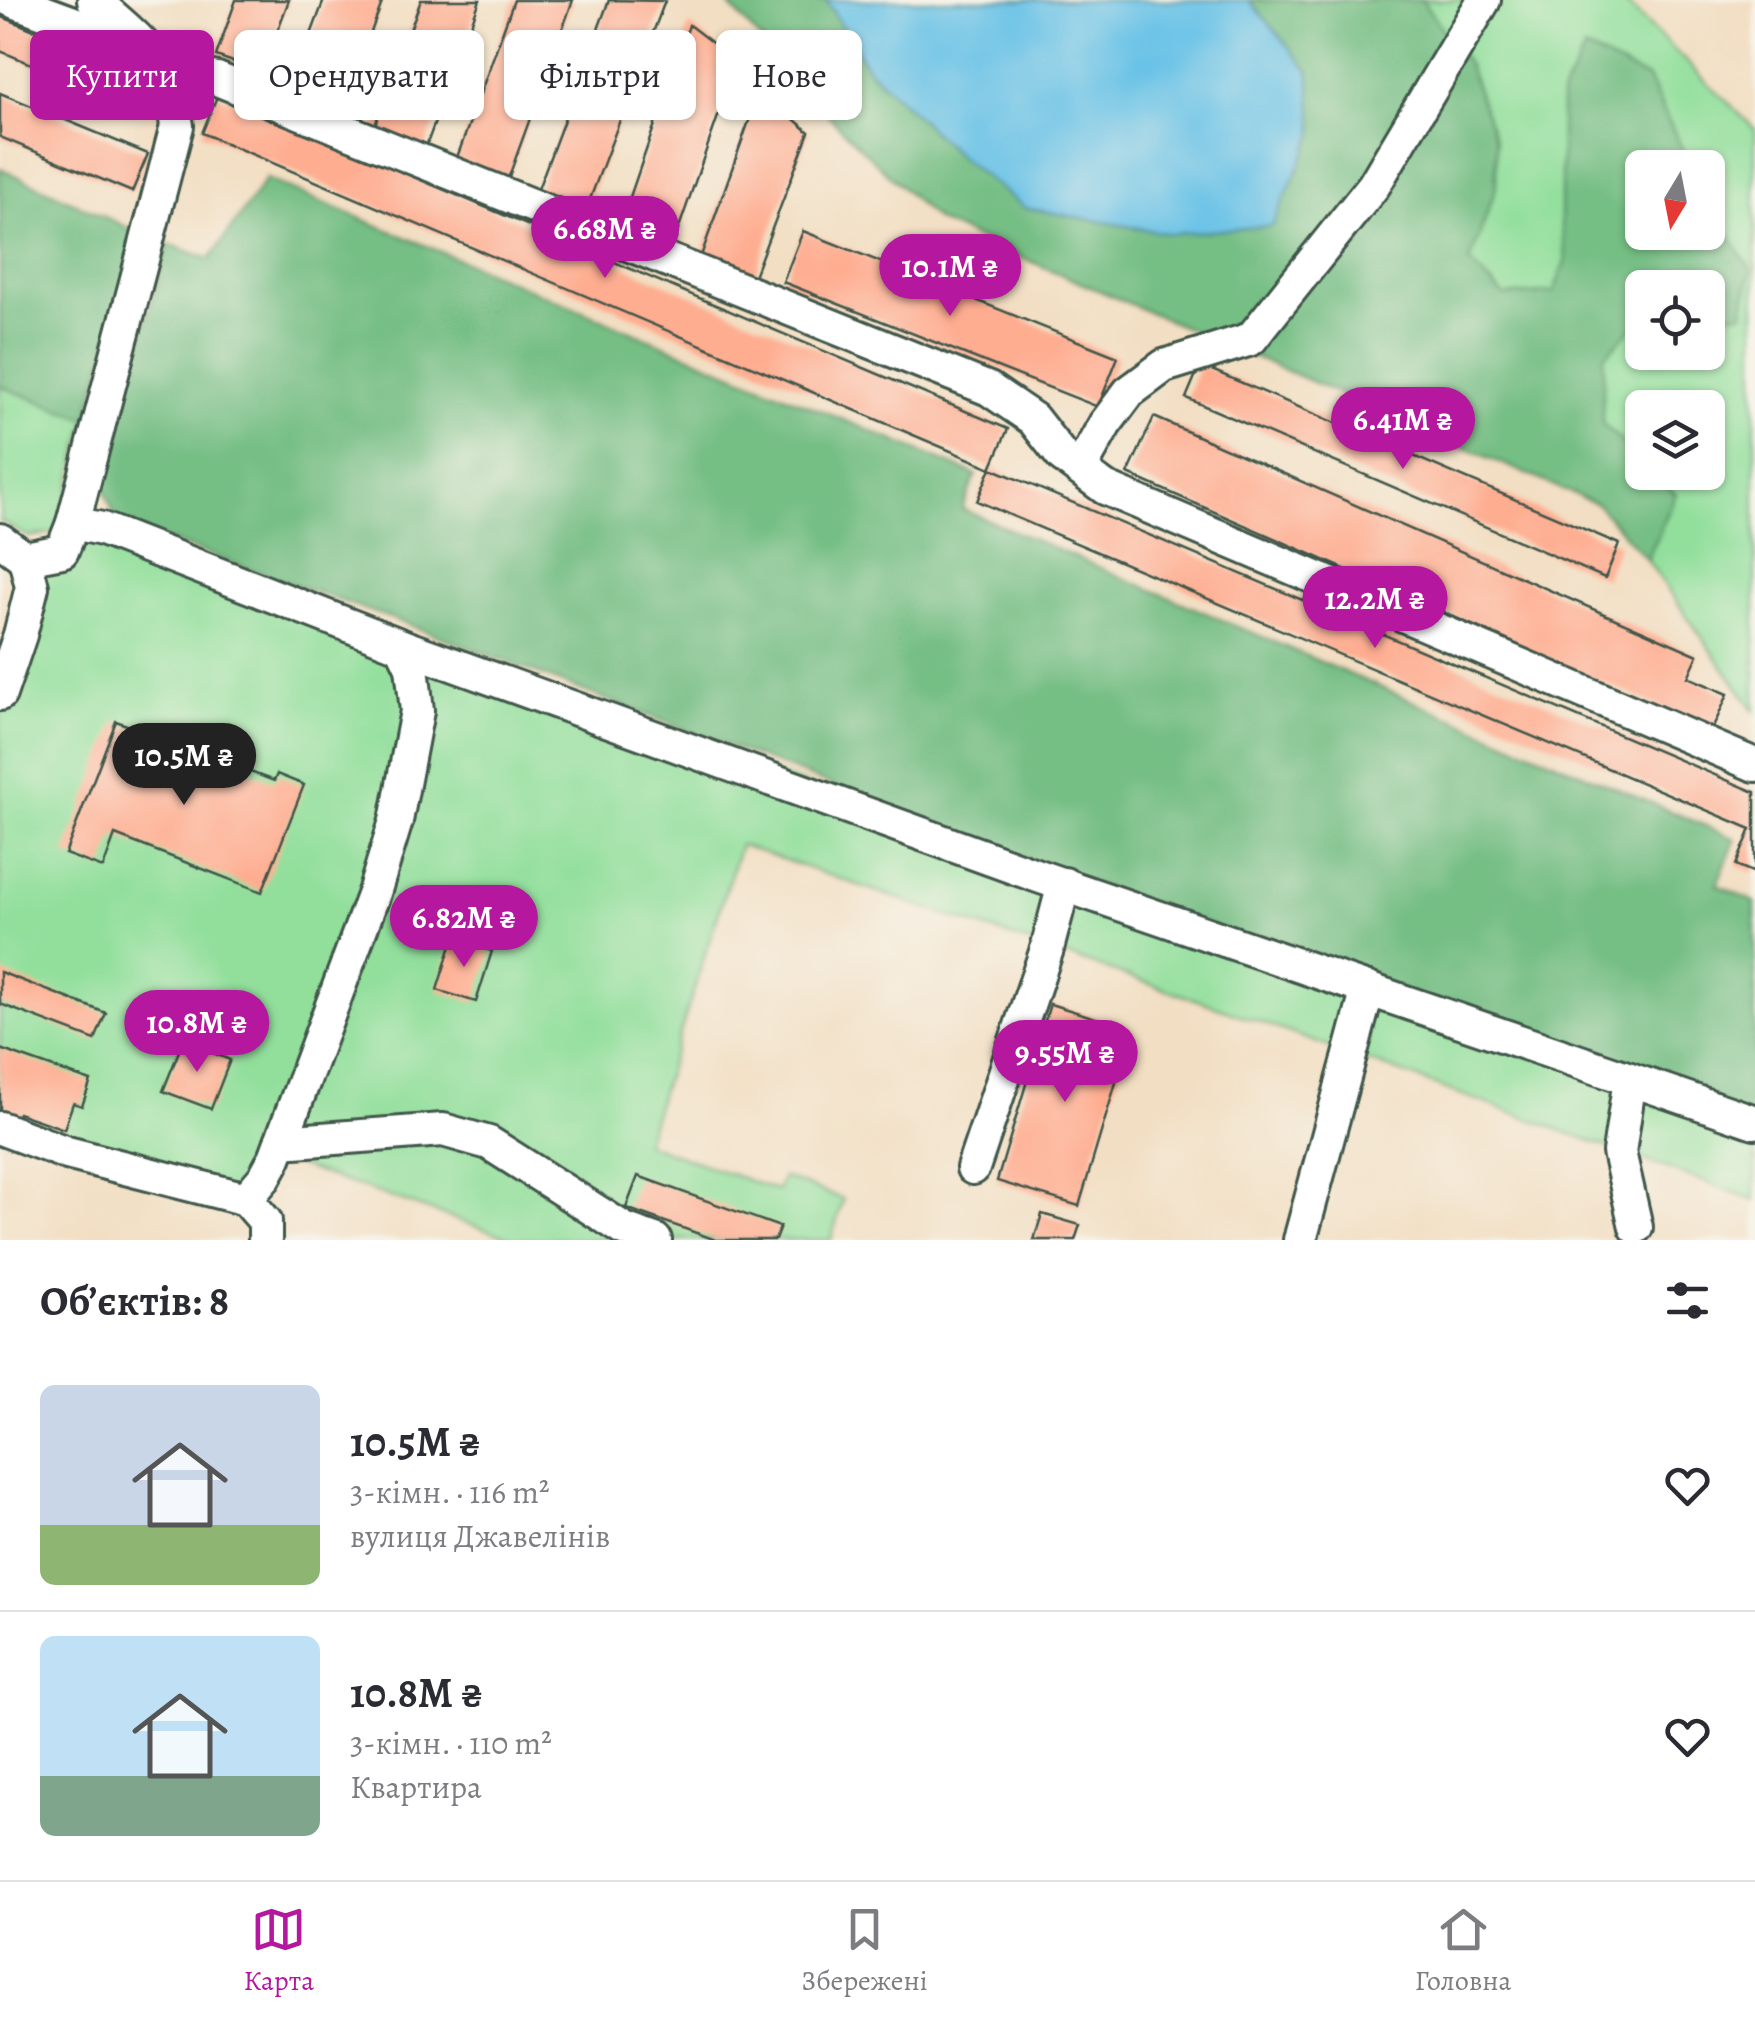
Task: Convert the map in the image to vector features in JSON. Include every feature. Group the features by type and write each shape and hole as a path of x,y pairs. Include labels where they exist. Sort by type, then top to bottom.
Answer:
{"street":[{"path":"10,0 92,30"},
{"path":"94,0 126,30"},
{"path":"1080,469 1104,424 1129,392 1164,366 1250,338 1374,186 1484,0"},
{"path":"214,79 989,389 1032,419 1062,456 1105,488 1755,765"},
{"path":"0,694 32,587 13,549 62,551 174,147 176,120"},
{"path":"73,522 102,529 402,646 1064,884 1755,1122"},
{"path":"246,1199 264,1178 281,1142 374,894 396,821 417,712 412,668 402,646"},
{"path":"972,1168 1047,949 1064,884"},
{"path":"1300,1240 1368,989"},
{"path":"1630,1079 1619,1152 1636,1227"},
{"path":"0,1128 67,1153 246,1199 265,1221 265,1240"},
{"path":"281,1142 443,1130 489,1144 624,1229 656,1240"}],"green space":[{"path":"725,0 826,0 844,30 752,30"},
{"path":"725,0 826,0 844,30 752,30"},
{"path":"1249,0 1623,0 1755,129 1755,711 1647,560 1597,504 937,221 833,120 862,120 862,59 963,160 1309,71"},
{"path":"1249,0 1422,0 1468,65 1496,142 1496,188 1470,262 1504,296 1554,292 1566,259 1561,221 1561,95 1585,49 1648,78 1683,150 1625,150 1625,250 1725,250 1725,228 1751,270 1743,313 1725,314 1725,270 1625,270 1625,336 1604,356 1602,423 1625,445 1625,490 1672,490 1676,494 1647,560 1597,504 937,221 833,120 862,120 862,59 963,160 1309,71"},
{"path":"0,168 139,233 87,419 0,386"},
{"path":"266,179 976,475 962,509 1736,839 1717,885 1755,902 1755,1122 1026,859 407,624 118,523 102,485 168,244 210,259"},
{"path":"0,386 87,419 58,532 29,537 0,521"},
{"path":"73,523 1755,1122 1755,1200 1212,1005 740,845 645,1143 777,1191 783,1177 843,1199 831,1240 516,1240 276,1158 246,1199 0,1128 0,694 32,587"}],"water":[{"path":"826,0 1249,0 1309,71 1314,134 1272,226 1171,234 1025,208 963,160 868,69 862,59 862,30 844,30"}],"building":[{"path":"236,0 289,0 278,30 234,30 234,62 216,56"},
{"path":"324,0 383,0 372,30 313,30"},
{"path":"421,0 480,0 469,30 410,30"},
{"path":"514,0 573,0 562,30 504,30 504,120 529,120 507,182 455,163 471,120 484,120 484,83"},
{"path":"609,0 665,1 654,30 598,30"},
{"path":"0,16 34,30 30,30 30,63 0,51"},
{"path":"696,30 716,46 717,120 673,245 620,226 656,120 696,120"},
{"path":"0,93 30,105 30,120 66,120 148,154 132,192 0,137"},
{"path":"218,94 234,101 234,120 279,120 1008,429 991,468 202,133 207,120 214,120"},
{"path":"377,120 436,120 424,152 372,133"},
{"path":"564,120 620,120 584,215 535,197"},
{"path":"749,120 795,120 809,132 754,276 701,256"},
{"path":"803,231 1118,357 1098,407 783,282"},
{"path":"1200,365 1619,544 1605,578 1186,398"},
{"path":"1154,417 1698,655 1688,677 1728,694 1712,730 1128,474"},
{"path":"991,468 1755,792 1755,873 1736,865 1751,829 977,501"},
{"path":"116,721 274,781 277,774 304,785 262,892 115,835 103,868 65,854"},
{"path":"453,939 492,951 476,1002 437,990"},
{"path":"0,972 106,1013 95,1040 0,1004"},
{"path":"1050,1004 1132,1029 1079,1206 997,1181"},
{"path":"183,1041 230,1060 211,1109 163,1091"},
{"path":"0,1049 91,1081 82,1106 73,1103 64,1129 18,1113 15,1119 0,1114"},
{"path":"638,1176 780,1227 775,1240 716,1240 626,1208"},
{"path":"1042,1214 1080,1225 1075,1240 1034,1240"}]}
